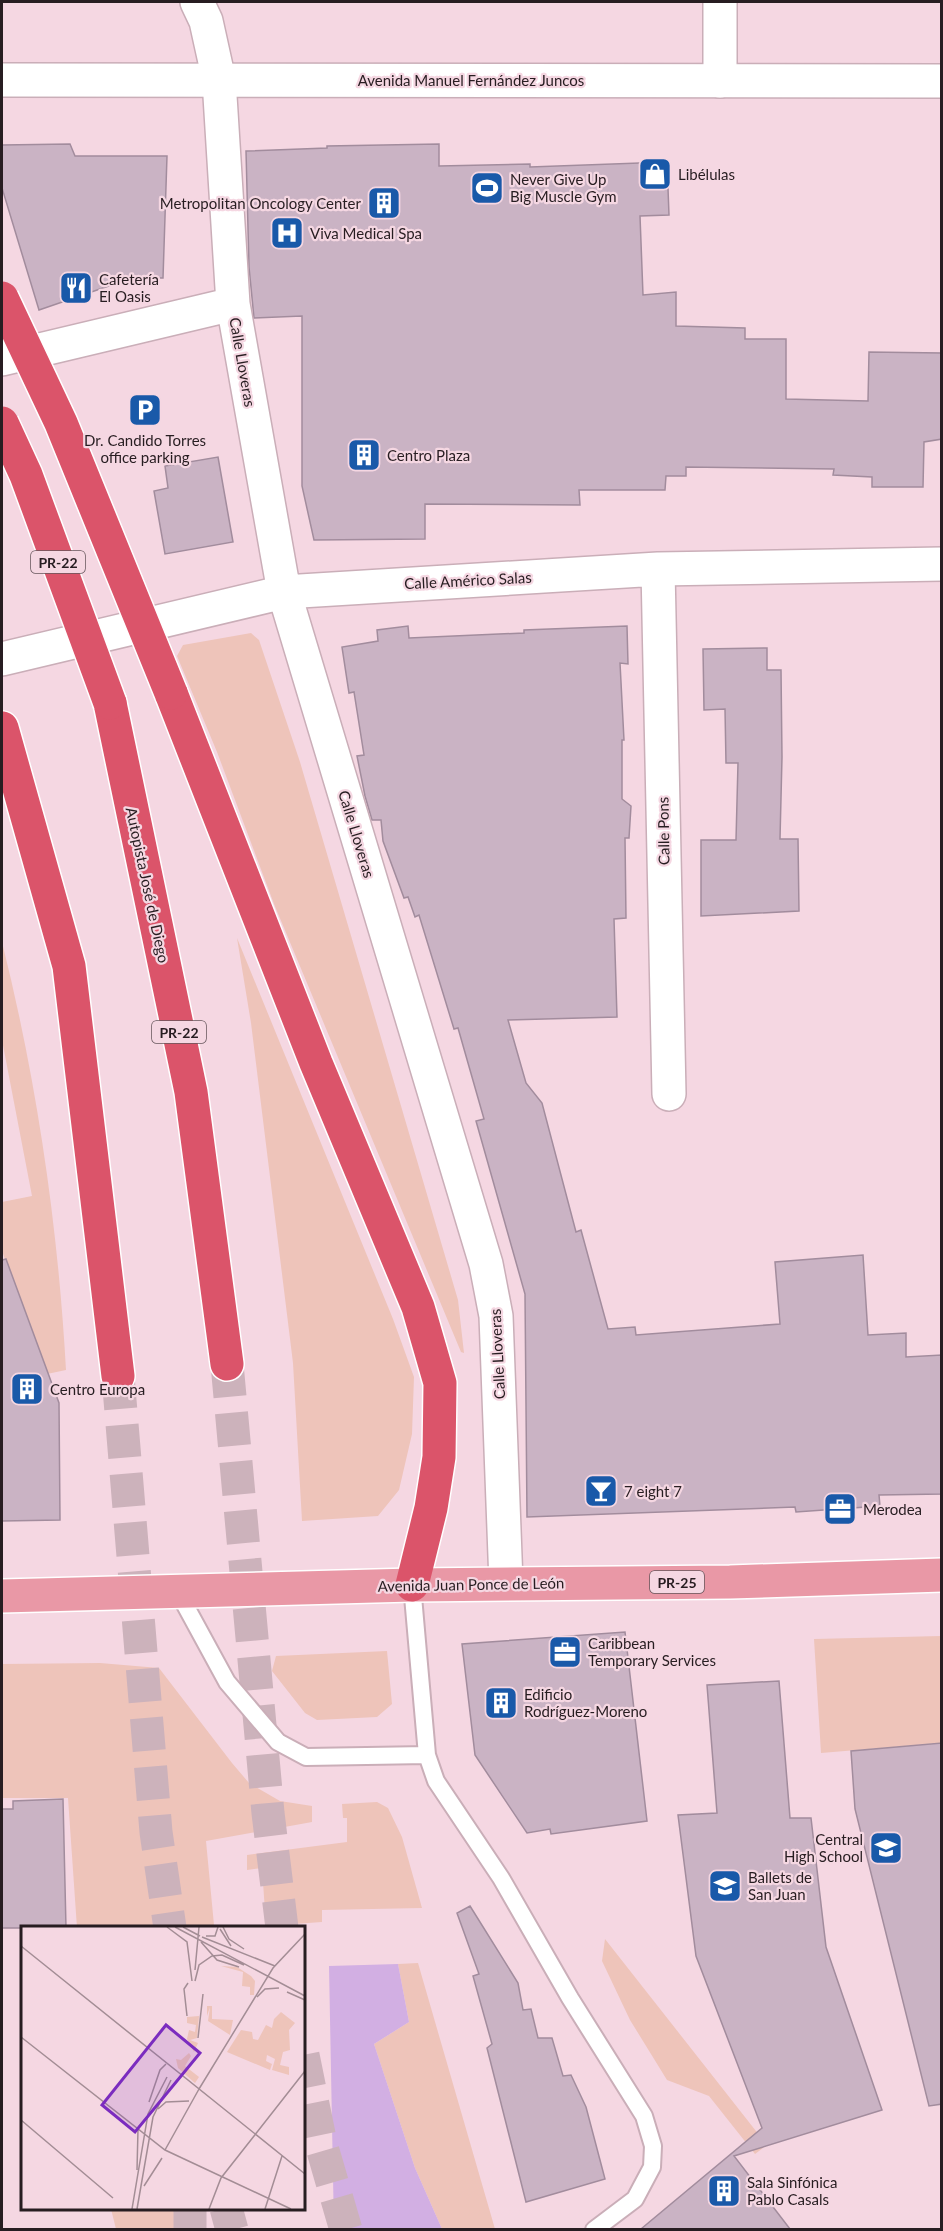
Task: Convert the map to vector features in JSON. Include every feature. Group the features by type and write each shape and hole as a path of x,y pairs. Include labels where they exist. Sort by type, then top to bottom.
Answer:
{"highway":[{"path":"2,298 65,433 171,693 316,1062 418,1307 440,1383 439,1457 431,1508 412,1585"},
{"name":"Autopista José de Diego","path":"2,423 26,475 110,703 191,1092 228,1364"},
{"path":"2,728 69,966 118,1376"}],"main road":[{"name":"Avenida Juan Ponce de León","path":"2,1596 506,1583 730,1582 942,1575"}],"street":[{"name":"Calle Lloveras","path":"197,2 206,21 219,80 233,304 284,591 486,1264 496,1316 506,1583"},
{"path":"720,2 720,81"},
{"name":"Avenida Manuel Fernández Juncos","path":"2,81 942,81"},
{"path":"2,358 233,304"},
{"name":"Calle Américo Salas","path":"2,659 284,591 657,569 942,564"},
{"name":"Calle Pons","path":"657,569 669,1094"}],"lane":[{"path":"412,1585 427,1755 436,1781 501,1878 570,1998 644,2116 653,2146 652,2166 635,2199 594,2229"},
{"path":"178,1592 227,1682 278,1742 306,1757 427,1755"}],"shaded area":[{"path":"251,633 259,640 300,762 458,1300 464,1353 461,1352 274,904 217,752 177,656 183,645"},
{"path":"237,938 393,1319 414,1377 412,1434 399,1490 378,1516 302,1521 293,1363 251,1023"},
{"path":"2,942 36,1101 58,1262 66,1370 47,1374 2,1251 2,1202 32,1196 2,1040"},
{"path":"941,1636 941,1743 821,1753 814,1639"},
{"path":"387,1651 392,1704 377,1717 317,1720 305,1713 272,1671 276,1656"},
{"path":"100,1663 159,1668 249,1783 280,1801 312,1806 312,1822 206,1841 214,1925 77,1926 68,1798 2,1798 2,1664"},
{"path":"377,1802 388,1808 402,1837 422,1908 322,1910 322,1922 266,1926 262,1868 247,1870 247,1855 347,1842 347,1818 343,1818 342,1804"},
{"path":"605,1939 767,2145 755,2154 709,2096 667,2080 630,2020 602,1961"},
{"path":"418,1963 495,2229 442,2229 415,2168 374,2044 409,2022 398,1964"},
{"path":"398,1964 409,2022 374,2044 415,2168 442,2229 334,2229 329,1966"},
{"path":"111,2210 197,2210 197,2229 116,2229"}],"building":[{"path":"70,144 75,156 167,156 163,278 132,278 39,310 2,188 2,145"},
{"path":"439,144 439,166 530,164 530,167 667,162 669,215 640,216 643,295 676,292 676,326 745,328 745,339 786,339 786,399 868,401 869,352 942,353 942,439 924,442 923,487 872,487 872,477 833,475 834,469 686,467 686,476 666,476 665,490 579,490 580,505 425,504 425,539 314,540 302,486 302,316 254,318 249,267 246,151 327,148 327,146"},
{"path":"218,457 233,542 165,554 154,491 168,488 165,466"},
{"path":"408,626 409,638 627,626 628,664 620,663 624,740 622,740 622,799 631,806 629,838 625,838 626,918 614,919 617,1017 508,1020 526,1083 542,1103 576,1232 581,1230 608,1329 635,1327 636,1335 780,1324 775,1262 863,1255 868,1335 906,1333 906,1357 942,1355 942,1494 879,1495 880,1506 796,1512 795,1507 527,1517 525,1294 476,1121 484,1119 458,1028 454,1029 419,915 415,917 408,897 404,898 383,841 381,820 372,820 365,796 357,756 364,755 354,692 349,693 342,647 378,641 377,630"},
{"path":"767,648 767,670 781,670 780,839 798,839 799,911 701,916 701,840 736,840 738,763 726,763 725,709 704,710 703,649"},
{"name":"Centro Europa","path":"6,1259 59,1403 60,1520 2,1521 2,1260"},
{"path":"625,1632 647,1821 551,1834 550,1829 527,1833 475,1755 462,1644"},
{"path":"779,1681 790,1818 811,1818 826,1947 882,2110 734,2156 790,2229 641,2229 762,2128 696,1956 678,1815 717,1813 707,1685"},
{"path":"942,1743 942,2104 929,2106 855,1809 851,1751"},
{"path":"63,1799 66,1926 2,1928 2,1809 13,1809 13,1801"},
{"path":"470,1906 518,1983 523,2010 531,2009 538,2038 552,2038 563,2076 571,2075 586,2107 605,2179 526,2202 487,2048 492,2044 473,1976 479,1974 457,1913"}],"tunnel":[{"path":"227,1364 268,1813 282,1926"},
{"path":"118,1376 156,1832 170,1926"},
{"path":"304,2060 321,2144 346,2230"},
{"path":"190,2210 190,2230"},
{"path":"227,2210 232,2230"}],"place":[{"name":"Libélulas","path":"655,174"},
{"name":"Never Give Up Big Muscle Gym","path":"487,188"},
{"name":"Metropolitan Oncology Center","path":"384,203"},
{"name":"Viva Medical Spa","path":"287,233"},
{"name":"Cafetería El Oasis","path":"76,288"},
{"name":"Dr. Candido Torres office parking","path":"145,410"},
{"name":"Centro Plaza","path":"364,455"},
{"name":"Centro Europa","path":"27,1389"},
{"name":"7 eight 7","path":"601,1491"},
{"name":"Merodea","path":"840,1509"},
{"name":"Caribbean Temporary Services","path":"565,1652"},
{"name":"Edificio Rodríguez-Moreno","path":"501,1703"},
{"name":"Central High School","path":"886,1848"},
{"name":"Ballets de San Juan","path":"725,1886"},
{"name":"Sala Sinfónica Pablo Casals","path":"724,2191"}]}
